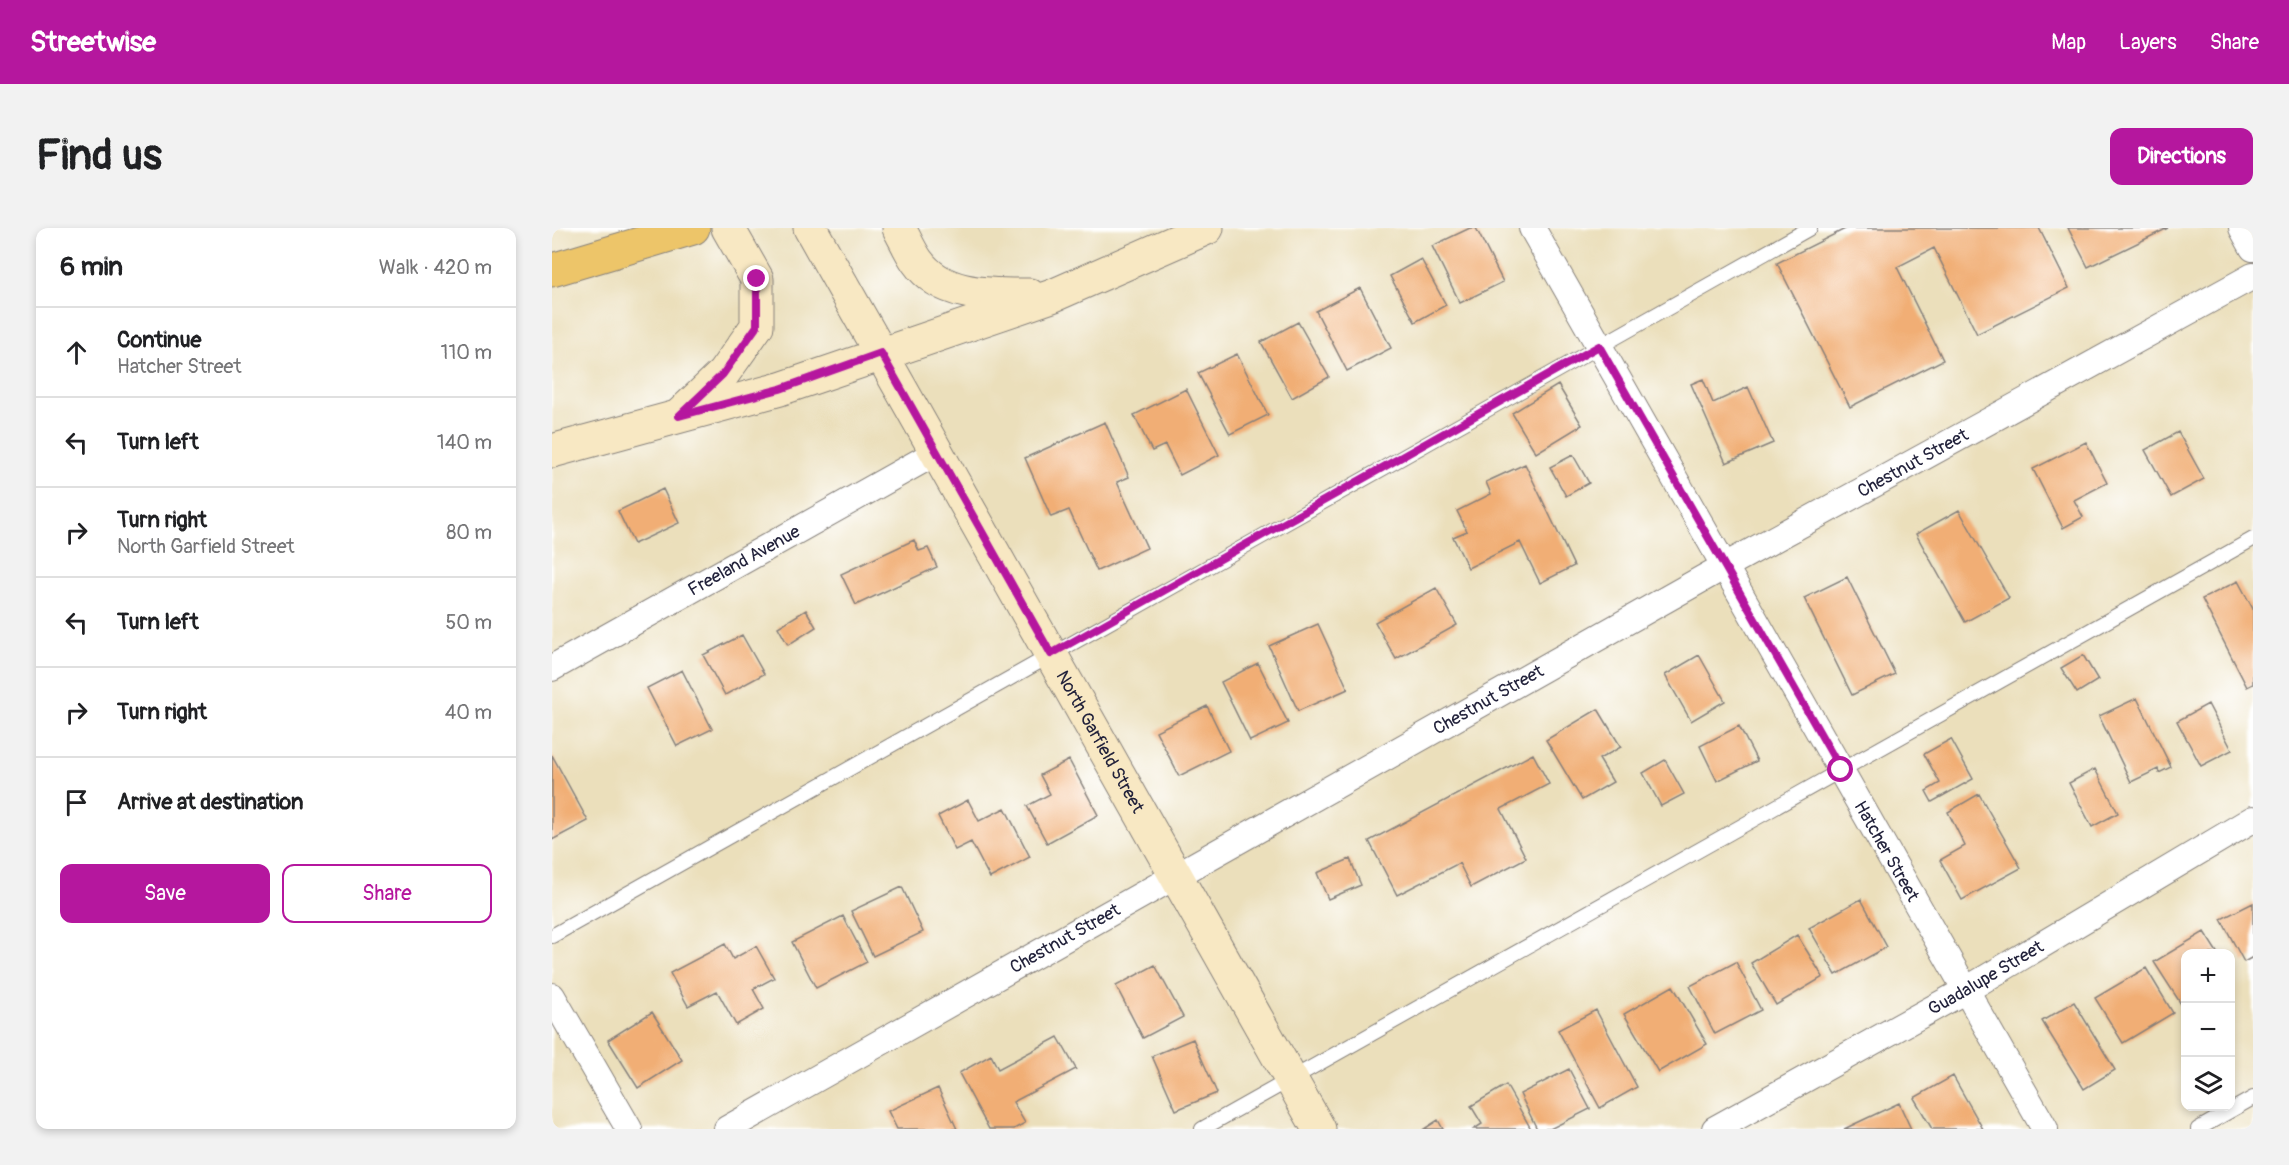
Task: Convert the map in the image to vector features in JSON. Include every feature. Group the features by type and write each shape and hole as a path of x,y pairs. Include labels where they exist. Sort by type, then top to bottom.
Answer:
{"highway":[{"path":"552,270 693,228"}],"main road":[{"path":"679,416 723,374 757,326 757,279 728,228"},
{"name":"North Garfield Street","path":"810,228 1319,1129"},
{"path":"899,228 918,263 948,288 986,295 1052,296"},
{"path":"552,452 780,389 1052,296 1208,228"}],"street":[{"name":"Hatcher Street","path":"1532,228 2045,1129"},
{"path":"2242,228 2253,248"},
{"name":"Chestnut Street","path":"727,1129 1725,566 2253,276"},
{"name":"Freeland Avenue","path":"552,668 937,452"},
{"name":"Guadalupe Street","path":"1715,1129 1966,990 2253,819"},
{"path":"552,996 628,1129"}],"lane":[{"path":"552,936 1810,228"},
{"path":"1202,1129 2253,538"},
{"path":"2198,1129 2253,1098"}],"building":[{"path":"1470,228 1476,228 1503,282 1460,303 1432,246"},
{"path":"1847,228 2039,228 2069,288 1977,334 1934,248 1897,267 1943,360 1850,407 1777,263"},
{"path":"2068,228 2168,228 2088,267"},
{"path":"1421,259 1446,305 1415,322 1390,276"},
{"path":"1360,288 1391,348 1347,371 1316,311"},
{"path":"1298,322 1329,377 1292,398 1261,342"},
{"path":"1237,354 1268,415 1230,434 1198,373"},
{"path":"1703,379 1713,403 1748,387 1773,443 1726,463 1691,384"},
{"path":"1558,385 1582,425 1536,453 1512,413"},
{"path":"1186,389 1219,455 1180,475 1165,445 1152,451 1134,415"},
{"path":"1105,422 1129,477 1117,482 1147,548 1097,571 1069,510 1051,517 1025,458"},
{"path":"2178,432 2204,479 2171,497 2145,450"},
{"path":"2086,442 2107,483 2074,500 2083,517 2063,528 2033,469"},
{"path":"1573,455 1589,483 1566,496 1550,467"},
{"path":"1525,464 1574,566 1540,583 1520,542 1468,568 1453,537 1467,531 1457,511 1491,494 1486,482"},
{"path":"663,489 679,523 634,544 618,511"},
{"path":"1959,510 2009,598 1965,622 1916,534"},
{"path":"914,540 919,551 928,548 937,567 856,605 841,574"},
{"path":"1847,577 1895,674 1852,695 1804,598"},
{"path":"2238,581 2253,609 2253,684 2247,687 2202,599"},
{"path":"1436,588 1457,625 1396,659 1375,622"},
{"path":"806,610 816,627 788,645 778,627"},
{"path":"1318,624 1348,689 1298,711 1269,646"},
{"path":"742,635 764,674 725,695 703,655"},
{"path":"1699,655 1725,701 1691,721 1665,675"},
{"path":"2083,655 2098,680 2077,693 2061,668"},
{"path":"1258,663 1288,723 1250,741 1221,682"},
{"path":"682,670 712,729 677,746 647,688"},
{"path":"2137,698 2171,767 2159,773 2158,769 2131,782 2099,716"},
{"path":"2208,704 2232,750 2201,766 2177,721"},
{"path":"1207,706 1229,751 1179,776 1156,731"},
{"path":"1598,709 1621,747 1599,759 1613,782 1582,800 1546,740"},
{"path":"1739,726 1757,761 1717,781 1700,746"},
{"path":"1951,739 1973,779 1932,802 1926,791 1940,783 1924,754"},
{"path":"1533,754 1549,784 1501,809 1526,858 1471,887 1459,863 1397,895 1369,841"},
{"path":"552,755 588,821 552,840"},
{"path":"1069,760 1098,815 1047,843 1027,806 1050,794 1040,775"},
{"path":"1665,760 1684,794 1661,806 1643,773"},
{"path":"2095,769 2118,813 2092,827 2069,783"},
{"path":"1979,794 2021,868 1962,900 1940,860 1965,846 1948,812"},
{"path":"968,800 979,821 1005,808 1030,857 990,878 971,842 955,850 938,816"},
{"path":"1350,859 1361,885 1328,899 1317,873"},
{"path":"902,887 923,932 873,956 851,911"},
{"path":"1861,899 1887,947 1836,975 1809,928"},
{"path":"2253,903 2253,957 2244,962 2221,919"},
{"path":"843,916 867,962 816,988 792,942"},
{"path":"2204,932 2215,949 2181,949 2181,1004 2154,962"},
{"path":"1797,935 1823,977 1776,1005 1751,963"},
{"path":"725,944 733,959 756,946 774,978 753,989 764,1009 736,1025 717,991 688,1006 670,973"},
{"path":"1736,962 1761,1010 1715,1034 1690,986"},
{"path":"1155,965 1183,1017 1143,1038 1116,986"},
{"path":"2146,968 2173,1013 2123,1043 2095,998"},
{"path":"1673,986 1707,1044 1658,1072 1624,1014"},
{"path":"2074,1002 2115,1070 2084,1089 2042,1021"},
{"path":"1596,1010 1637,1087 1600,1108 1558,1030"},
{"path":"652,1012 682,1060 638,1088 608,1040"},
{"path":"1058,1037 1076,1069 1013,1102 1025,1123 1014,1129 989,1129 959,1073 991,1055 998,1069"},
{"path":"1193,1039 1217,1093 1176,1110 1152,1056"},
{"path":"1569,1069 1590,1109 1550,1129 1537,1129 1520,1094"},
{"path":"1953,1076 1983,1129 1932,1129 1914,1098"},
{"path":"1506,1085 1531,1129 1474,1129 1482,1124 1471,1106"},
{"path":"938,1088 957,1129 897,1129 888,1111"},
{"path":"1899,1103 1911,1129 1844,1129"},
{"path":"1438,1120 1443,1129 1424,1129"}],"route":[{"path":"757,279 757,326 723,374 679,416 780,389 881,353 1051,654 1599,346 1841,770"}]}
